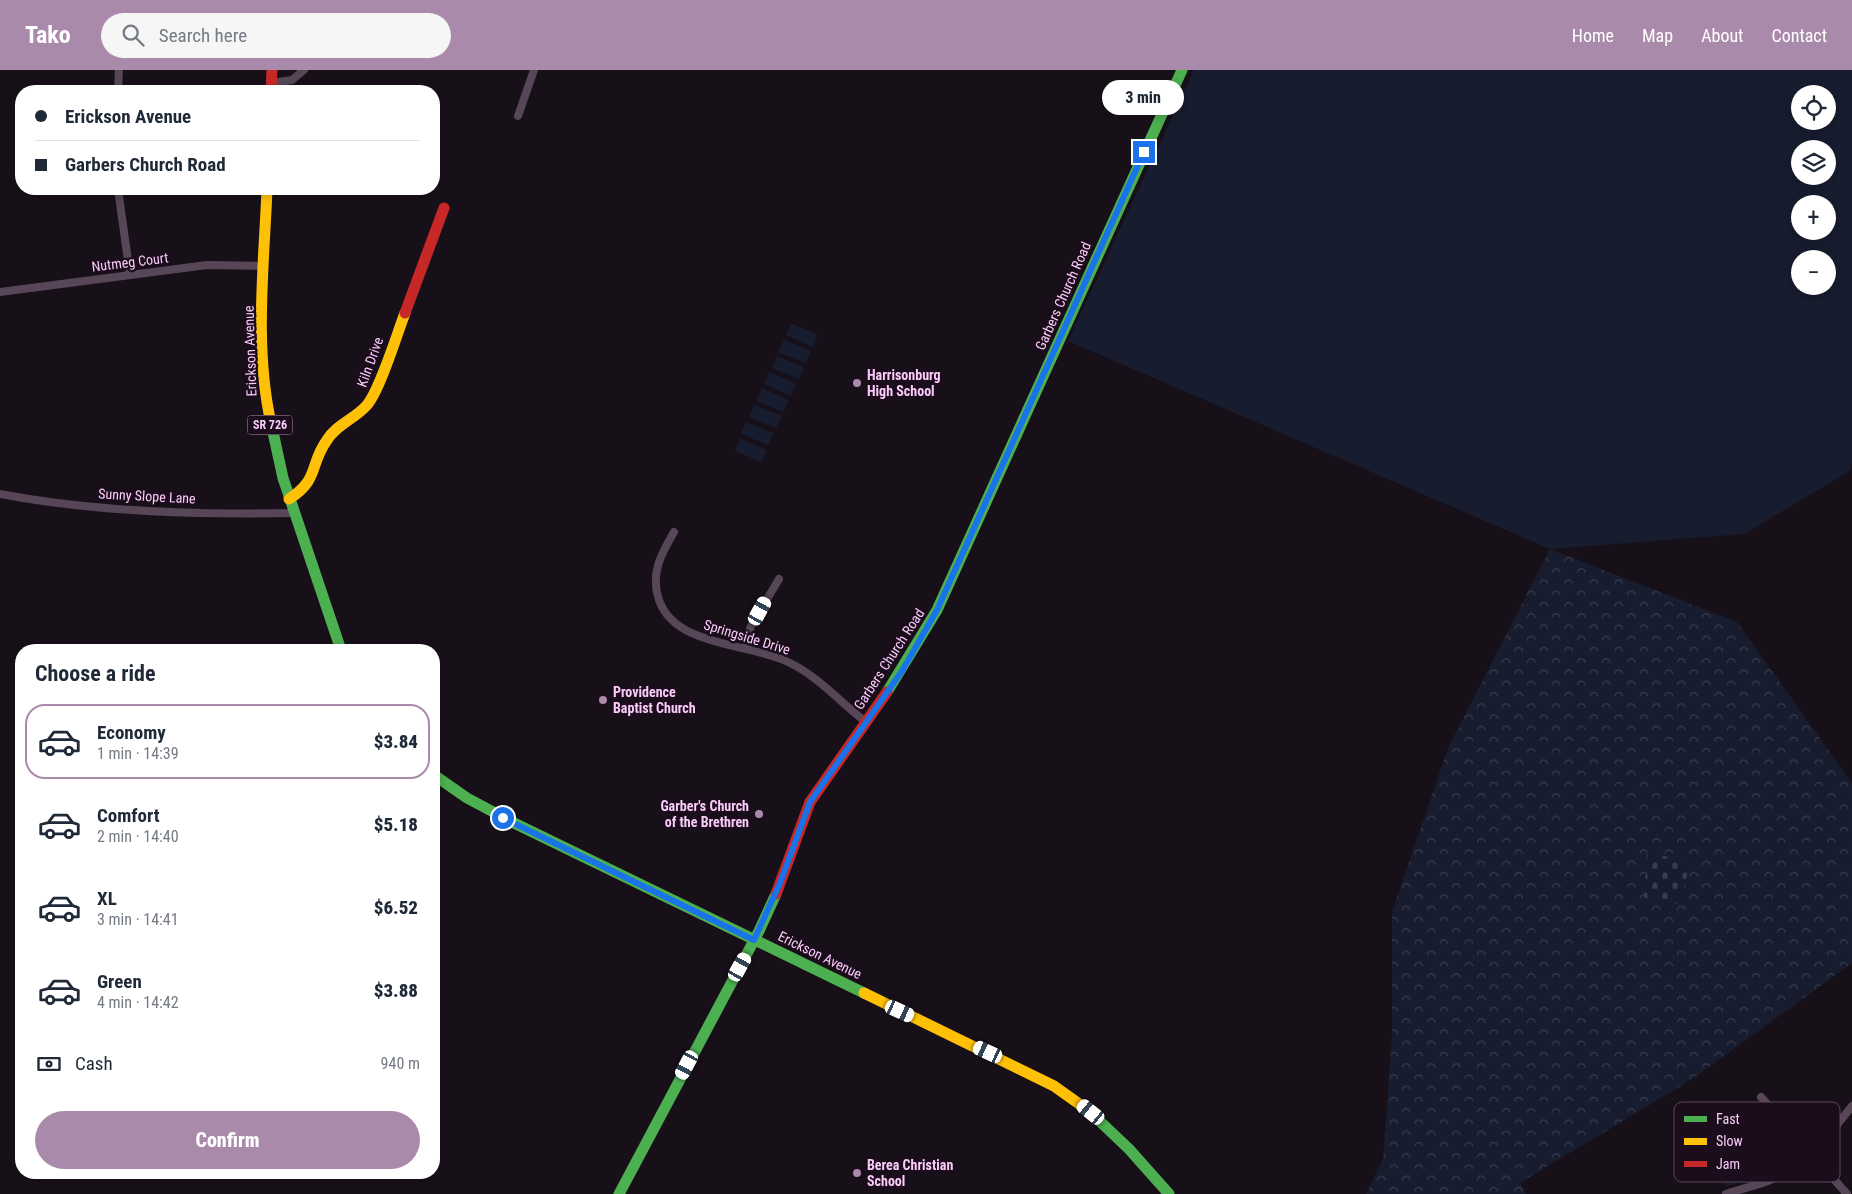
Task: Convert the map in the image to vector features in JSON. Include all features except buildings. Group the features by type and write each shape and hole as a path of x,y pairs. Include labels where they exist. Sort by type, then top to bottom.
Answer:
{"street":[{"path":"118,85 119,70"},
{"path":"271,85 272,70"},
{"path":"277,85 292,80 304,70"},
{"path":"518,116 534,70"},
{"name":"Garbers Church Road","path":"620,1194 754,940 780,883 810,802 914,652 948,588 1182,70"},
{"path":"119,195 130,275"},
{"name":"Erickson Avenue","path":"267,195 264,266 264,379 274,443 289,500 339,644"},
{"name":"Kiln Drive","path":"289,500 302,493 312,480 319,454 328,436 364,410 373,398 444,208"},
{"name":"Nutmeg Court","path":"0,292 207,265 264,266"},
{"name":"Sunny Slope Lane","path":"0,494 37,502 73,505 249,514 294,513"},
{"name":"Springside Drive","path":"674,532 661,554 656,573 656,591 664,611 676,624 691,633 780,658 803,670 866,722"},
{"path":"745,648 751,626 780,579"},
{"name":"Erickson Avenue","path":"440,779 484,808 1054,1086 1081,1104 1110,1128 1169,1194"},
{"path":"1761,1097 1765,1102"},
{"path":"1840,1122 1852,1106"},
{"path":"1726,1194 1763,1182"},
{"path":"1836,1182 1847,1194"}],"green space":[{"path":"1194,70 1852,70 1852,464 1848,472 1744,534 1550,549 1068,341"},
{"path":"791,323 818,335 813,347 786,335"},
{"path":"784,340 811,351 806,363 778,352"},
{"path":"777,356 804,367 799,379 772,368"},
{"path":"769,372 796,384 791,396 764,384"},
{"path":"762,388 789,400 783,412 756,401"},
{"path":"754,405 782,416 776,428 749,417"},
{"path":"746,422 774,433 768,445 741,434"},
{"path":"740,438 767,450 762,462 735,451"},
{"path":"1550,549 1737,622 1852,783 1852,963 1691,1080 1520,1183 1526,1194 1366,1194 1383,1159 1392,1035 1392,912 1448,748"},
{"path":"1647,852 1691,862 1679,904 1644,898"},
{"path":"1725,1182 1739,1182 1726,1186"}],"traffic: fast":[{"path":"887,692 937,610 1182,70"},
{"path":"271,423 283,478 339,644"},
{"path":"440,779 467,798 512,822 864,993"},
{"path":"619,1194 759,931 776,894"},
{"path":"1089,1111 1129,1149 1169,1194"}],"traffic: slow":[{"path":"267,195 261,336 266,395 271,423"},
{"path":"289,499 299,492 310,478 321,449 331,434 362,410 372,398 383,375 405,313"},
{"path":"864,993 1054,1086 1089,1111"}],"traffic: jam":[{"path":"271,85 272,70"},
{"path":"405,313 444,208"},
{"path":"776,894 810,802 887,692"}],"place":[{"name":"Harrisonburg High School","path":"857,383"},
{"name":"Providence Baptist Church","path":"603,700"},
{"name":"Garber's Church of the Brethren","path":"759,814"},
{"name":"Berea Christian School","path":"857,1173"}],"route":[{"path":"503,818 754,940 780,883 799,827 810,802 902,671 926,632 948,588 1144,152"}]}
